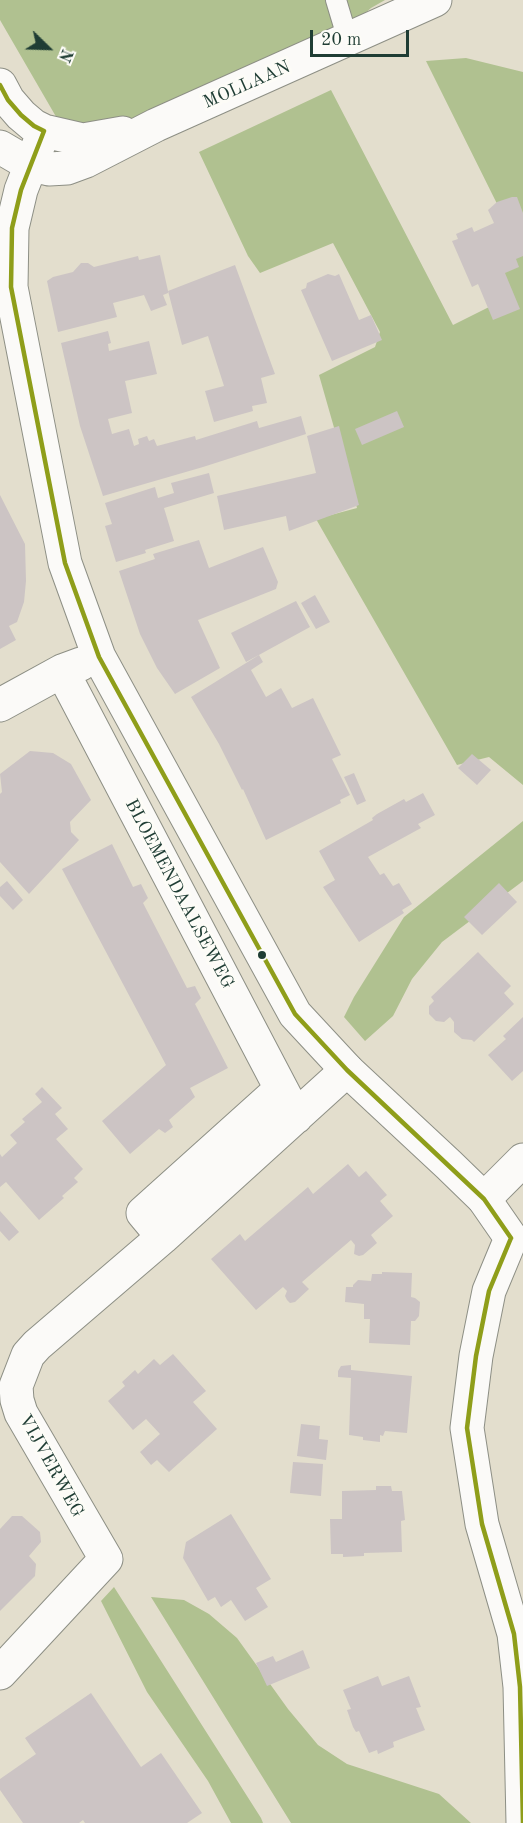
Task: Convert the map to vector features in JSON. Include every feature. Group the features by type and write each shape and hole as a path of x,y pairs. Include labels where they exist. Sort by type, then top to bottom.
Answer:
{"street":[{"name":"MOLLAAN","path":"29,164 49,169 67,168 86,162 156,125 435,0"},
{"path":"0,85 8,100 21,115 44,131 29,164 21,190 12,228 5,289 65,563 99,657 295,1014 347,1070 484,1199 517,1240 489,1291 476,1356 467,1428 482,1524 514,1634 520,1687 523,1823"},
{"name":"MOLLAAN","path":"44,131 83,140 156,125"},
{"path":"0,147 29,164"},
{"path":"0,705 62,671 99,657"},
{"name":"BLOEMENDAALSEWEG","path":"62,671 296,1117"},
{"name":"VIJVERWEG","path":"0,1674 106,1559 21,1413 8,1384 37,1345 163,1238 347,1070"},
{"path":"163,1238 143,1213 281,1089"},
{"path":"484,1199 523,1160"}],"lane":[{"path":"336,0 348,40"}],"green space":[{"path":"0,0 385,0 371,8 341,34 133,132 62,127 0,20"},
{"path":"466,58 523,72 523,785 489,757 457,765 316,519 357,508 319,375 375,347 380,332 333,243 260,273 248,256 199,152 331,90 453,325 507,298 490,264 519,248 426,61"},
{"path":"523,821 523,881 442,942 412,979 393,1016 365,1041 344,1017 404,917"},
{"path":"114,1587 263,1823 231,1823 208,1781 147,1692 101,1601"},
{"path":"151,1597 184,1600 209,1614 237,1638 288,1709 318,1745 347,1764 439,1794 471,1823 291,1823"}],"building":[{"path":"517,197 523,213 523,256 516,259 519,267 505,273 520,309 493,320 478,284 472,287 452,241 458,239 456,234 472,227 474,232 494,223 488,210 497,202"},
{"path":"160,255 168,291 163,295 167,305 151,311 144,295 113,303 117,317 58,332 47,281 53,277 73,272 81,263 88,263 94,267 138,256 139,260"},
{"path":"235,265 275,374 261,378 267,403 252,406 253,411 214,422 205,391 224,386 208,336 182,345 168,291"},
{"path":"328,274 335,276 339,274 359,320 371,315 382,340 332,361 301,290 306,288 307,283"},
{"path":"108,331 111,343 108,344 109,351 149,341 157,374 125,381 132,413 108,419 112,434 129,429 134,446 139,444 138,439 147,436 149,441 154,439 157,446 195,436 196,440 257,421 259,428 301,416 306,434 103,496 80,426 61,343"},
{"path":"397,411 404,427 362,445 355,429"},
{"path":"339,426 359,505 289,531 286,516 224,530 217,496 316,473 307,436"},
{"path":"209,473 214,493 164,508 174,541 116,562 105,526 112,524 105,503 155,487 158,498 174,493 171,483"},
{"path":"0,495 25,544 26,581 24,602 17,622 9,626 16,640 0,649"},
{"path":"199,540 209,568 263,547 278,582 276,589 198,620 220,668 175,694 157,668 140,634 119,571 155,559 153,554"},
{"path":"315,595 330,622 316,629 301,603"},
{"path":"296,601 310,627 246,662 231,633"},
{"path":"259,655 263,662 251,670 266,697 281,688 292,708 313,698 341,755 332,759 350,795 340,800 341,803 266,840 243,789 191,697"},
{"path":"30,751 53,753 71,764 91,800 70,822 71,832 79,840 29,894 0,862 0,794 2,792 0,774"},
{"path":"472,754 491,770 477,785 458,768"},
{"path":"354,773 366,801 357,805 344,777"},
{"path":"423,793 435,815 418,824 421,828 368,857 380,875 384,873 393,886 399,883 412,904 402,910 404,913 359,942 323,887 335,880 319,851 373,820 372,818 377,814 404,799 406,802"},
{"path":"112,844 133,887 141,884 148,898 143,903 187,988 195,986 201,998 195,1004 228,1068 190,1088 195,1097 169,1120 173,1127 165,1133 159,1129 130,1154 102,1121 166,1065 62,869"},
{"path":"7,881 23,900 13,910 0,896 0,887"},
{"path":"499,883 517,902 482,935 464,917"},
{"path":"478,952 511,986 504,993 514,1004 474,1042 462,1039 454,1032 454,1022 450,1017 444,1022 436,1021 429,1014 429,1006 434,1001 431,997"},
{"path":"523,1017 523,1071 512,1081 488,1055 506,1039 503,1036"},
{"path":"42,1087 62,1108 55,1114 68,1129 56,1139 83,1169 74,1178 78,1182 39,1220 6,1182 0,1187 0,1154 2,1157 17,1143 10,1135 25,1122 22,1119 42,1102 35,1094"},
{"path":"348,1164 359,1177 366,1171 387,1195 380,1201 393,1216 371,1235 377,1243 359,1256 354,1254 355,1245 351,1240 302,1282 309,1289 295,1302 290,1303 287,1300 285,1296 287,1291 283,1287 256,1310 211,1259 240,1234 245,1241 308,1187 313,1194"},
{"path":"0,1211 19,1232 9,1241 0,1231"},
{"path":"382,1272 412,1273 411,1297 420,1302 419,1316 415,1321 411,1321 410,1345 369,1343 370,1319 364,1319 364,1304 345,1302 346,1287 353,1287 358,1280 371,1281 372,1274 382,1274"},
{"path":"173,1354 206,1391 193,1402 217,1429 169,1472 157,1460 151,1465 140,1452 160,1434 146,1419 133,1430 108,1401 125,1386 122,1382 135,1370 138,1374 154,1359 160,1365"},
{"path":"351,1365 351,1370 412,1376 407,1433 385,1431 383,1436 380,1435 380,1442 349,1435 351,1378 338,1377 338,1371 341,1366"},
{"path":"301,1424 320,1426 319,1439 328,1440 326,1460 297,1456"},
{"path":"293,1462 323,1464 321,1496 290,1493"},
{"path":"376,1486 391,1486 392,1491 402,1491 405,1520 401,1521 402,1552 364,1553 364,1556 343,1557 343,1554 331,1554 330,1519 342,1519 342,1491 376,1490"},
{"path":"231,1514 271,1579 256,1588 268,1607 245,1621 231,1600 221,1607 215,1597 208,1601 183,1558 186,1542"},
{"path":"12,1516 22,1516 40,1532 41,1542 29,1556 36,1564 35,1576 0,1611 0,1529"},
{"path":"303,1650 310,1668 267,1686 256,1663 273,1656 276,1662"},
{"path":"378,1676 382,1686 409,1676 421,1707 416,1708 425,1730 393,1742 394,1747 378,1754 377,1750 369,1753 359,1731 356,1732 353,1727 347,1710 351,1709 343,1690"},
{"path":"91,1693 141,1767 161,1753 202,1813 187,1823 85,1823 83,1820 79,1823 23,1823 0,1790 0,1779 36,1754 25,1738"}],"transit line":[{"path":"0,85 8,100 21,115 44,131 21,190 12,228 11,287 65,563 99,657 295,1014 347,1070 484,1199 511,1238"},
{"path":"511,1238 489,1291 476,1356 467,1428 482,1524 514,1634 520,1687 523,1823"}]}
